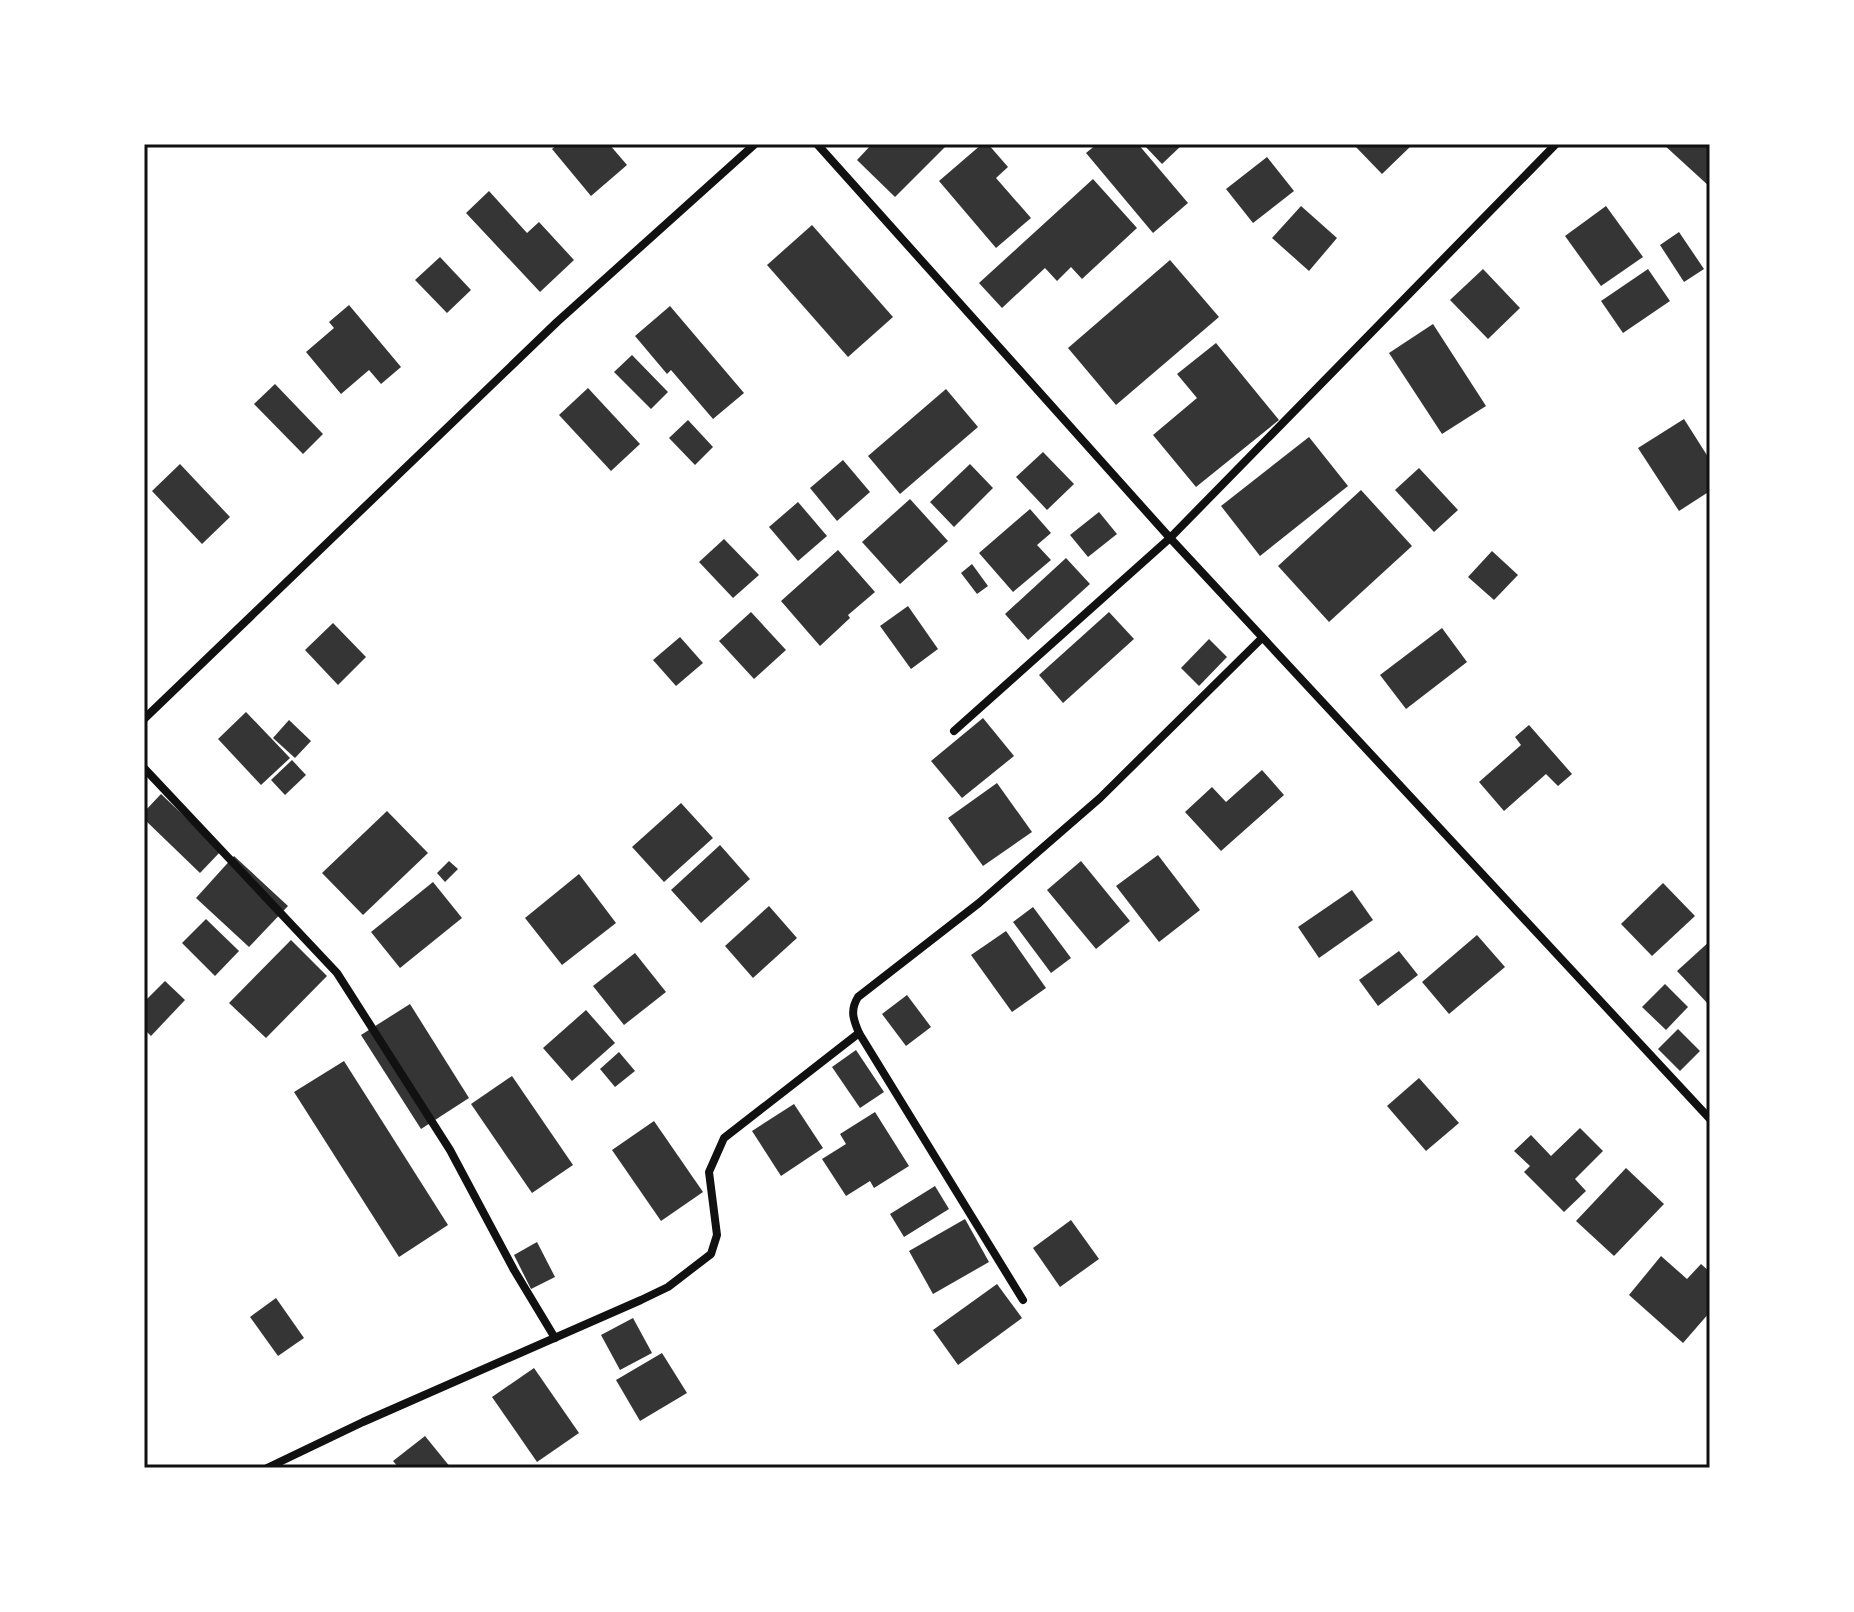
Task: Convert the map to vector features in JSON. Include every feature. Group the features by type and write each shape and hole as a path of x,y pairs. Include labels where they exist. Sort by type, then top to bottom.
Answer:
{"street":[{"path":"144,719 546,332 755,144"},
{"path":"817,144 1170,538 1710,1119"},
{"path":"954,731 1170,538 1556,144"},
{"path":"1023,1300 859,1033 852,1007 858,997 979,903 1100,798 1262,638"},
{"path":"144,768 337,973 450,1150 514,1270 555,1338"},
{"path":"267,1468 363,1422 668,1287 711,1254 717,1235 709,1172 724,1138 859,1033"}],"building":[{"path":"558,144 609,144 627,165 591,196 552,149"},
{"path":"872,144 948,144 895,197 857,160"},
{"path":"982,144 988,144 1008,167 996,178 1031,218 996,248 939,181"},
{"path":"1097,144 1138,144 1188,203 1153,233 1086,153"},
{"path":"1143,144 1183,144 1162,164"},
{"path":"1353,144 1413,144 1382,174"},
{"path":"1663,144 1710,144 1710,187"},
{"path":"1267,157 1294,191 1253,223 1226,189"},
{"path":"1093,179 1137,228 1082,279 1071,267 1057,281 1045,268 1002,308 979,283"},
{"path":"489,191 527,233 539,222 574,260 540,292 466,213"},
{"path":"1301,206 1337,238 1309,271 1272,238"},
{"path":"1606,206 1643,257 1601,286 1565,236"},
{"path":"812,225 893,317 848,357 767,265"},
{"path":"1679,232 1704,269 1684,282 1660,245"},
{"path":"440,257 471,290 447,313 415,280"},
{"path":"1170,260 1219,317 1116,405 1068,348"},
{"path":"1483,269 1520,308 1488,339 1450,300"},
{"path":"1648,269 1670,301 1623,333 1601,301"},
{"path":"349,305 401,367 381,384 369,370 341,394 306,352 334,328 329,322"},
{"path":"670,306 744,393 713,419 671,370 667,374 635,336"},
{"path":"1433,324 1486,406 1442,434 1389,353"},
{"path":"1216,343 1279,420 1196,487 1153,435 1197,398 1177,374"},
{"path":"632,355 668,392 651,409 614,372"},
{"path":"275,384 323,434 303,454 254,404"},
{"path":"588,388 640,444 611,471 559,415"},
{"path":"946,389 978,427 900,494 868,456"},
{"path":"1684,419 1710,460 1710,491 1679,511 1638,448"},
{"path":"688,420 713,447 695,465 669,438"},
{"path":"1309,437 1348,486 1260,556 1221,506"},
{"path":"1043,452 1074,484 1047,510 1016,477"},
{"path":"843,460 870,492 837,521 810,488"},
{"path":"180,464 230,517 202,544 152,491"},
{"path":"970,464 993,488 954,527 930,502"},
{"path":"1419,468 1458,510 1434,532 1395,490"},
{"path":"1361,490 1412,546 1329,622 1278,566"},
{"path":"910,499 948,541 900,584 862,542"},
{"path":"798,502 827,536 798,561 769,527"},
{"path":"1030,509 1051,533 1037,545 1051,560 1013,592 979,553"},
{"path":"1099,512 1117,534 1088,557 1070,535"},
{"path":"724,539 759,575 733,598 699,562"},
{"path":"838,550 875,592 848,615 850,618 820,646 781,601"},
{"path":"1492,551 1518,575 1494,600 1468,577"},
{"path":"1066,558 1090,584 1028,640 1005,614"},
{"path":"972,564 988,586 977,594 961,573"},
{"path":"908,606 938,649 911,669 880,626"},
{"path":"751,612 786,650 754,679 719,641"},
{"path":"1109,612 1134,639 1063,703 1039,675"},
{"path":"333,623 366,657 338,685 305,650"},
{"path":"1442,628 1467,662 1406,709 1380,675"},
{"path":"680,637 703,663 676,686 653,660"},
{"path":"1209,639 1227,657 1199,686 1181,668"},
{"path":"246,712 290,758 261,785 218,739"},
{"path":"983,718 1014,756 962,798 931,761"},
{"path":"289,720 311,741 295,758 273,738"},
{"path":"1529,725 1572,774 1558,786 1546,774 1504,811 1479,782 1521,745 1515,737"},
{"path":"292,760 306,775 285,795 271,780"},
{"path":"1262,770 1284,795 1221,851 1185,812 1212,787 1226,802"},
{"path":"997,783 1032,832 983,866 948,818"},
{"path":"161,794 221,851 200,873 144,819 144,812"},
{"path":"681,803 713,838 664,882 632,847"},
{"path":"387,811 428,853 363,915 322,873"},
{"path":"720,845 750,879 701,923 671,890"},
{"path":"1158,855 1200,910 1159,942 1116,886"},
{"path":"234,856 288,906 249,947 196,898"},
{"path":"449,861 458,869 445,882 437,873"},
{"path":"1081,861 1130,921 1096,949 1047,890"},
{"path":"579,874 616,923 562,965 525,918"},
{"path":"433,882 462,918 400,968 371,932"},
{"path":"1663,883 1695,916 1652,956 1621,924"},
{"path":"1352,890 1373,920 1319,958 1298,927"},
{"path":"769,906 797,938 753,978 725,946"},
{"path":"1033,907 1071,958 1051,973 1013,922"},
{"path":"206,919 239,951 215,976 182,943"},
{"path":"1006,931 1046,988 1012,1012 971,955"},
{"path":"1477,935 1505,967 1449,1014 1422,982"},
{"path":"291,940 327,976 266,1038 229,1003"},
{"path":"1710,941 1710,1006 1677,971"},
{"path":"1399,951 1418,975 1378,1006 1359,980"},
{"path":"635,953 666,992 624,1025 593,986"},
{"path":"165,981 185,1000 151,1036 144,1029 144,1002"},
{"path":"1665,984 1688,1007 1666,1030 1642,1007"},
{"path":"907,995 931,1027 906,1046 882,1014"},
{"path":"410,1004 469,1098 421,1129 361,1035"},
{"path":"586,1010 615,1043 572,1081 543,1048"},
{"path":"1678,1029 1700,1051 1680,1071 1658,1049"},
{"path":"856,1050 884,1092 860,1108 832,1067"},
{"path":"619,1052 635,1071 615,1087 600,1069"},
{"path":"344,1061 448,1225 399,1257 294,1092"},
{"path":"512,1076 573,1165 532,1193 471,1104"},
{"path":"1419,1078 1459,1123 1426,1151 1387,1106"},
{"path":"794,1104 823,1148 781,1176 752,1131"},
{"path":"875,1112 909,1166 874,1188 870,1181 846,1196 822,1159 846,1144 840,1134"},
{"path":"654,1121 703,1192 661,1221 612,1150"},
{"path":"1580,1128 1603,1151 1575,1179 1586,1191 1564,1212 1524,1172 1530,1166 1514,1151 1531,1135 1551,1156"},
{"path":"1626,1168 1664,1204 1614,1256 1576,1221"},
{"path":"935,1186 949,1209 904,1237 890,1214"},
{"path":"965,1219 989,1262 933,1294 909,1251"},
{"path":"1071,1220 1099,1259 1060,1287 1033,1248"},
{"path":"537,1242 555,1277 531,1289 514,1255"},
{"path":"1661,1256 1687,1279 1701,1264 1710,1272 1710,1312 1683,1343 1629,1295"},
{"path":"997,1284 1022,1318 958,1365 933,1330"},
{"path":"276,1298 304,1338 278,1356 250,1317"},
{"path":"633,1318 652,1353 620,1370 601,1335"},
{"path":"662,1353 687,1393 640,1421 616,1380"},
{"path":"534,1368 579,1433 537,1462 492,1397"},
{"path":"425,1436 451,1468 399,1468 393,1461"}]}
